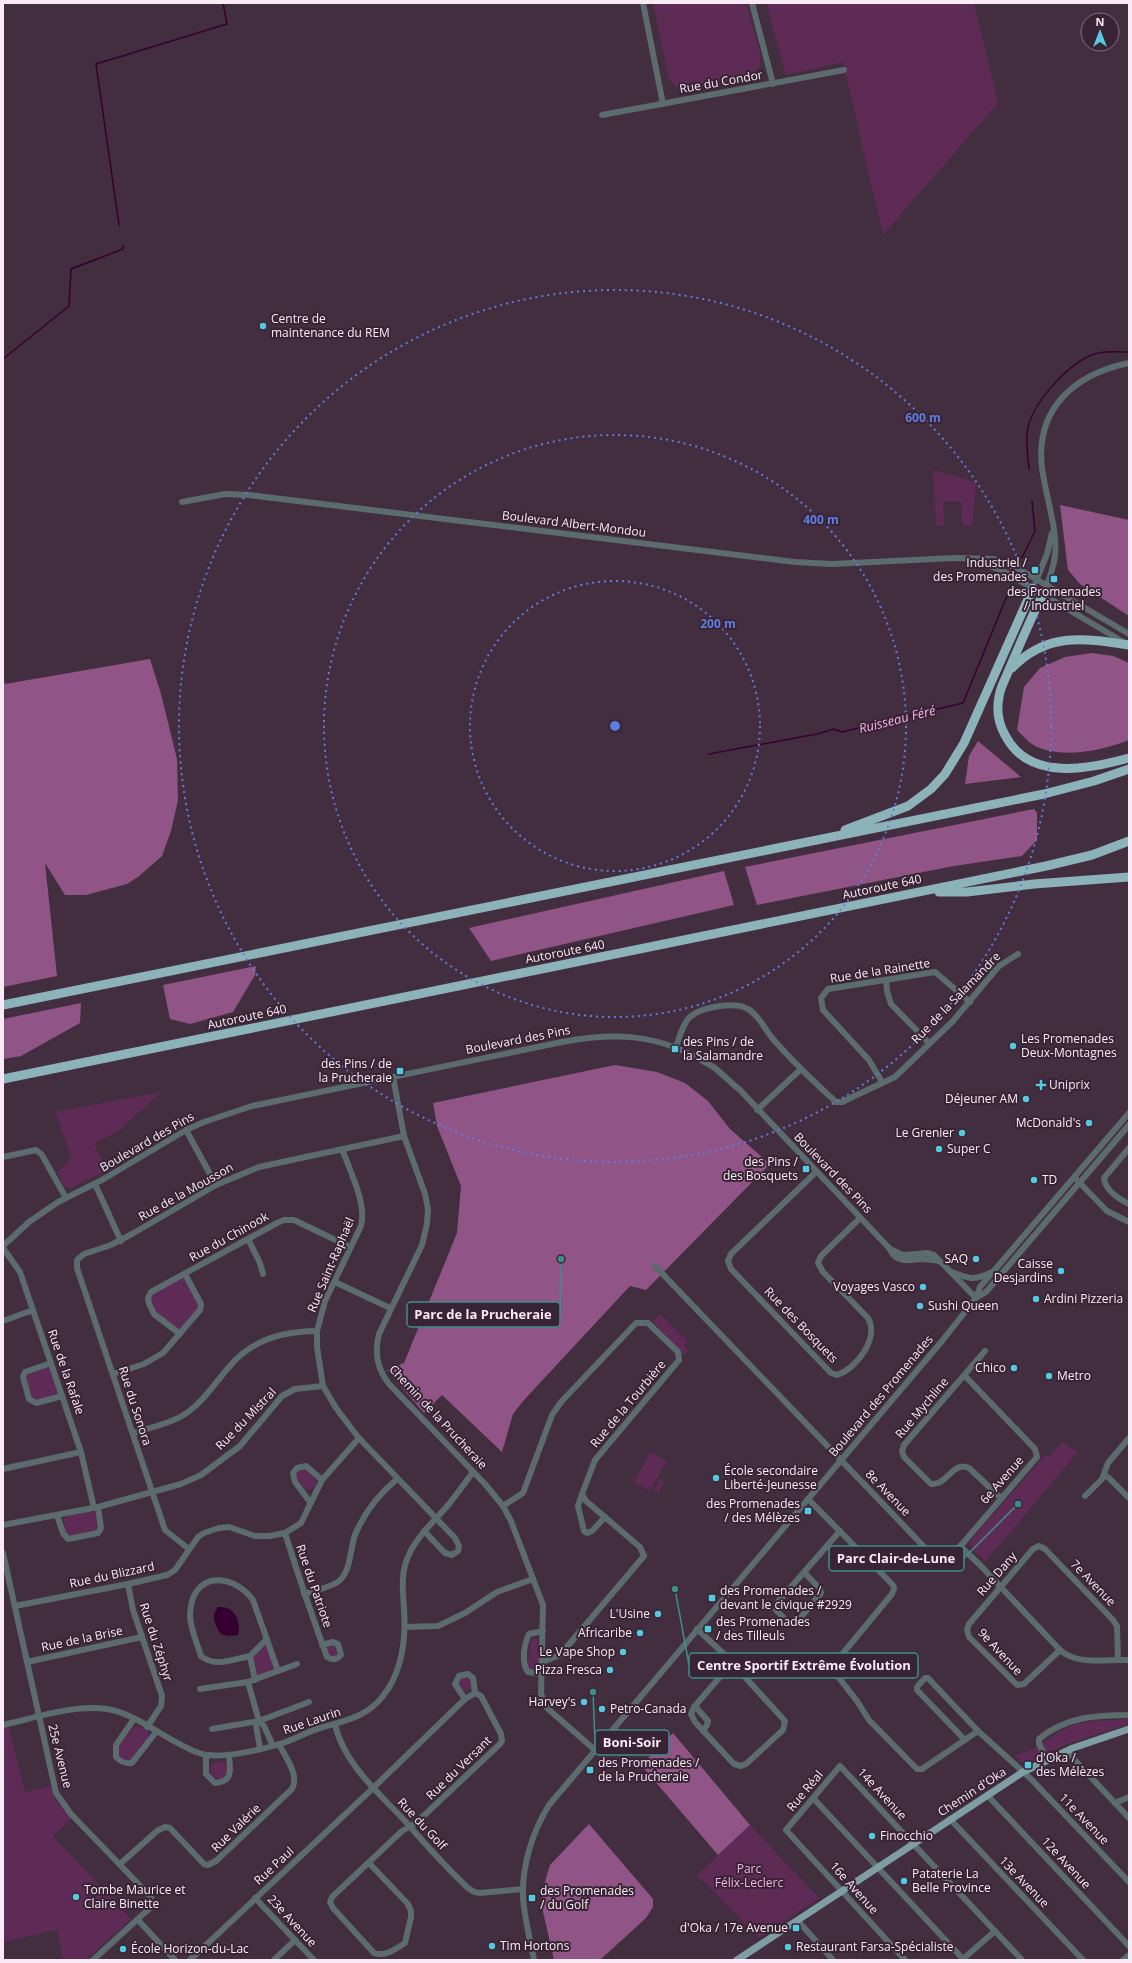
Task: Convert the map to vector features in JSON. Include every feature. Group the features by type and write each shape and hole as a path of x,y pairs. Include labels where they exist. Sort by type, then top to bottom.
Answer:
{"highway":[{"path":"814,840 903,808 920,798 941,778 954,762 961,748 1033,588"},
{"path":"1043,594 1008,672 999,696 999,719 1009,742 1025,757 1040,765 1066,769 1089,767 1129,758"},
{"path":"1008,672 1027,654 1057,642 1088,639 1129,645"},
{"path":"3,1005 1068,789 1129,769"},
{"name":"Autoroute 640","path":"3,1079 1061,863 1096,853 1129,841"},
{"path":"917,893 967,892 1046,883 1129,877"}],"main road":[{"name":"Chemin d'Oka","path":"737,1960 747,1958 842,1891 1023,1772 1068,1750 1129,1729"}],"street":[{"path":"643,3 663,104"},
{"path":"752,3 773,84"},
{"name":"Rue du Condor","path":"602,115 844,70"},
{"path":"1043,594 1055,556 1041,458 1043,439 1051,414 1063,395 1076,384 1099,371 1129,363"},
{"name":"Boulevard Albert-Mondou","path":"182,502 225,494 249,495 801,563 845,563 964,558 1000,560 1037,579"},
{"path":"1052,527 1048,550 1033,588 1129,645"},
{"name":"Boulevard Albert-Mondou","path":"964,558 990,565 1033,588"},
{"path":"1037,579 1129,634"},
{"name":"Rue de la Salamandre","path":"676,1047 688,1020 697,1012 714,1008 742,1006 756,1014 765,1030 801,1069 836,1102 842,1102 882,1082 896,1077 970,1002 999,966 1018,954"},
{"name":"Rue de la Rainette","path":"882,1082 869,1060 823,1010 821,998 828,989 935,972 970,1002"},
{"path":"886,980 888,998 891,1004 929,1043"},
{"name":"Boulevard des Pins","path":"3,1247 37,1216 66,1198 95,1184 186,1130 204,1122 252,1106 562,1042 603,1036 627,1036 676,1047 717,1070 740,1090 757,1110 890,1249 895,1257 901,1260 928,1259 939,1261 948,1270"},
{"path":"757,1110 801,1069"},
{"name":"Chemin de la Prucheraie","path":"393,1077 404,1136 425,1194 428,1209 427,1224 422,1246 390,1308 376,1343 376,1360 379,1368 390,1384 485,1484 503,1506 511,1520 543,1605 541,1694 547,1708 594,1750"},
{"name":"Boulevard des Promenades","path":"534,1960 523,1889 528,1853 542,1816 554,1797 840,1461 976,1298 980,1288 994,1271 1129,1113"},
{"name":"Boulevard des Promenades","path":"976,1298 986,1292 1129,1125"},
{"path":"186,1130 216,1185"},
{"name":"Rue de la Mousson","path":"77,1260 84,1254 121,1240 216,1185 260,1167 404,1136"},
{"path":"1129,1148 1104,1178 1105,1185 1110,1191 1129,1204"},
{"name":"Rue Saint-Raphaël","path":"342,1149 362,1207 363,1217 361,1226 325,1301 317,1331 317,1347 323,1386 336,1408 359,1438 454,1538 459,1546 458,1551 452,1555 445,1553 424,1531"},
{"path":"3,1157 36,1150 42,1155 66,1198"},
{"name":"Rue des Bosquets","path":"816,1172 731,1254 728,1261 731,1269 831,1373 837,1375 844,1373 865,1352 869,1344 871,1325 868,1318 823,1272 818,1263 821,1256 860,1218"},
{"path":"1074,1177 1107,1211 1129,1222"},
{"path":"95,1184 121,1240"},
{"name":"Rue du Chinook","path":"180,1334 154,1314 148,1298 151,1292 277,1223 289,1219 350,1248"},
{"path":"248,1239 260,1263 263,1274"},
{"name":"Rue de la Rafale","path":"3,1247 20,1272 81,1452 96,1508"},
{"name":"Rue du Sonora","path":"77,1260 77,1268 165,1530 189,1549"},
{"name":"8e Avenue","path":"655,1266 840,1461 930,1553 936,1558 942,1559 948,1557 960,1546"},
{"path":"948,1270 965,1278 974,1279 994,1271"},
{"path":"948,1270 976,1298"},
{"name":"Rue du Chinook","path":"113,1374 154,1359 163,1353 202,1308 185,1274"},
{"path":"335,1282 390,1308"},
{"path":"3,1322 33,1310"},
{"name":"Rue de la Tourbière","path":"503,1506 523,1493 552,1415 561,1402 636,1323 648,1323 678,1352 679,1360 595,1460 578,1506 584,1531 587,1533 592,1531 604,1517"},
{"path":"133,1433 183,1416 214,1387 229,1366 244,1352 263,1340 294,1332 317,1331"},
{"name":"Rue Mychline","path":"985,1351 904,1445 902,1451 904,1456 931,1484 940,1484 959,1466 965,1466 970,1468 1001,1498"},
{"path":"51,1363 25,1372 23,1377 29,1399 36,1403 62,1396"},
{"name":"6e Avenue","path":"960,1546 1037,1457 1035,1449 965,1376"},
{"name":"Rue du Mistral","path":"3,1525 96,1508 153,1493 201,1475 240,1446 257,1428 282,1396 295,1389 323,1386"},
{"name":"Rue du Blizzard","path":"15,1606 167,1575 175,1570 198,1537 204,1533 219,1528 230,1527 256,1536 269,1536 285,1533 301,1523 322,1480 359,1438"},
{"path":"1085,1496 1104,1475 1108,1463 1129,1438"},
{"path":"3,1469 81,1452"},
{"path":"310,1502 295,1482 293,1473 297,1468 306,1466 322,1480"},
{"name":"Rue Laurin","path":"3,1725 81,1709 97,1708 118,1712 134,1719 156,1732 206,1755 214,1757 276,1745 321,1728 353,1719 370,1709 383,1696 392,1682 399,1665 405,1627 403,1574 410,1552 424,1531 473,1472"},
{"path":"1104,1475 1129,1498"},
{"path":"304,1594 340,1580 346,1571 350,1552 363,1518 380,1494 397,1479"},
{"path":"542,1662 560,1655 644,1556 640,1547 586,1501 582,1494"},
{"path":"808,1499 893,1585 894,1589 892,1594 834,1664 832,1669 834,1673 854,1696 869,1720 917,1769 922,1769 978,1731"},
{"path":"57,1515 63,1533 68,1539 90,1536 98,1533 101,1528 96,1508"},
{"path":"804,1572 820,1589 821,1593 796,1622 790,1624 776,1610 777,1603 804,1572 840,1531"},
{"name":"Rue du Patriote","path":"285,1533 322,1645"},
{"path":"960,1546 1001,1586 1060,1650 1071,1659 1129,1660"},
{"name":"Rue Dany","path":"969,1624 1034,1549 1039,1546 1045,1549"},
{"name":"7e Avenue","path":"1045,1549 1117,1626 1118,1660"},
{"name":"25e Avenue","path":"3,1553 56,1793 71,1814 151,1897 151,1907 93,1960"},
{"path":"267,1640 250,1656 214,1663 206,1661 201,1656 190,1615 191,1604 200,1588 209,1582 222,1579 240,1586 253,1600 278,1671"},
{"path":"405,1627 438,1626 465,1613 497,1592 533,1579"},
{"name":"Rue du Zéphyr","path":"128,1584 133,1610 162,1696 161,1706 147,1727"},
{"name":"9e Avenue","path":"969,1624 967,1630 969,1637 1017,1685 1024,1684 1060,1650"},
{"path":"697,1629 732,1663 783,1718 786,1724 785,1728 746,1764 741,1766 734,1764 703,1731 692,1718 691,1712 694,1706 732,1663"},
{"path":"541,1674 528,1672 524,1668 524,1661 526,1639 529,1634 543,1631"},
{"name":"Rue de la Brise","path":"27,1662 142,1637"},
{"path":"250,1656 255,1680"},
{"path":"200,1689 248,1682 297,1664"},
{"name":"Rue du Versant","path":"369,1863 408,1904 411,1911 404,1943 390,1952 380,1955 374,1953 333,1908 330,1902 332,1897 402,1831 422,1818 502,1741 501,1734 481,1696 474,1693 473,1678 468,1674 459,1676 455,1684 465,1699"},
{"name":"11e Avenue","path":"965,1740 917,1690 917,1687 925,1678 928,1678 978,1731 1023,1772 1129,1882"},
{"path":"248,1682 259,1721 264,1724 276,1745"},
{"path":"373,1788 465,1699 474,1693"},
{"path":"212,1729 259,1721 309,1702"},
{"path":"694,1706 708,1721 708,1726 703,1731"},
{"path":"1047,1759 1039,1741 1043,1736 1057,1727 1081,1717 1129,1715"},
{"path":"134,1719 116,1745 116,1757 126,1764 132,1763 156,1732"},
{"path":"259,1721 256,1725 260,1748"},
{"name":"Rue du Golf","path":"334,1725 349,1758 373,1788 473,1891 480,1893 523,1889"},
{"name":"Rue Valérie","path":"120,1864 157,1831 165,1827 170,1828 204,1864 208,1865 216,1861 292,1789 295,1783 295,1776 276,1745"},
{"path":"1068,1750 1071,1756 1129,1818"},
{"path":"206,1755 206,1774 216,1783 223,1782 228,1778 230,1773 229,1755"},
{"name":"Rue Réal","path":"786,1830 840,1766"},
{"name":"14e Avenue","path":"840,1766 1022,1960"},
{"name":"Rue Paul","path":"190,1960 373,1788"},
{"name":"12e Avenue","path":"987,1795 1129,1946"},
{"path":"1115,1803 1129,1797"},
{"path":"813,1798 879,1867 963,1960 995,1931"},
{"name":"13e Avenue","path":"950,1819 1083,1960"},
{"name":"16e Avenue","path":"786,1830 905,1960"},
{"name":"23e Avenue","path":"255,1898 314,1960"},
{"path":"138,1920 175,1960"},
{"path":"798,1921 833,1960"},
{"path":"274,1960 295,1940"},
{"path":"1123,1960 1129,1955"}],"green space":[{"path":"653,3 746,3 760,53 760,66 747,80 679,89 669,80"},
{"path":"766,3 974,3 998,103 883,235 843,62 786,75"},
{"path":"933,470 976,482 972,525 962,525 961,502 943,502 944,526 936,526"},
{"path":"1001,564 1015,570 1029,579 1028,581 1000,566"},
{"path":"161,1092 120,1130 94,1144 107,1170 70,1189 65,1187 57,1172 72,1158 55,1112"},
{"path":"185,1274 201,1304 180,1334 151,1310 151,1292"},
{"path":"660,1314 688,1341 684,1346 688,1350 686,1354 682,1354 652,1321"},
{"path":"51,1363 62,1396 32,1402 25,1372"},
{"path":"1062,1442 1078,1452 986,1561 972,1550 969,1542 1045,1455 1050,1456"},
{"path":"650,1452 667,1461 650,1491 634,1482"},
{"path":"304,1468 316,1480 315,1486 309,1491 303,1489 299,1484 297,1477 298,1471"},
{"path":"660,1479 665,1482 659,1492 654,1489"},
{"path":"90,1511 97,1515 99,1525 97,1531 69,1536 65,1534 63,1522 67,1516"},
{"path":"534,1637 538,1640 539,1666 535,1670 531,1670 527,1666 531,1641"},
{"path":"267,1639 278,1671 255,1680 250,1656"},
{"path":"330,1646 334,1646 336,1647 336,1655 330,1656 327,1653 327,1649"},
{"path":"465,1677 470,1679 472,1684 470,1689 465,1691 460,1689 458,1684 460,1679"},
{"path":"1129,1719 1129,1724 1067,1744 1024,1764 1014,1756 1031,1750 1060,1731 1076,1724 1094,1721"},
{"path":"138,1726 148,1731 149,1736 133,1760 125,1760 119,1756 118,1748 133,1727"},
{"path":"9,1727 25,1792 51,1786 55,1799 72,1818 53,1836 131,1919 86,1960 63,1960 57,1930 3,1942 3,1728"},
{"path":"219,1761 225,1764 228,1770 225,1776 219,1779 213,1776 210,1770 213,1764"},
{"name":"Parc Félix-Leclerc","path":"750,1825 819,1898 759,1938 697,1875"}],"shaded area":[{"path":"1060,505 1129,520 1129,616 1080,584 1068,570"},
{"path":"1092,653 1113,656 1129,663 1129,740 1106,748 1065,753 1039,748 1029,742 1017,730 1024,687 1040,668 1065,657"},
{"path":"150,659 161,694 177,759 178,800 171,831 162,856 138,877 127,884 86,895 65,895 45,863 57,976 3,987 3,677 5,684"},
{"path":"978,741 1021,777 965,784 969,756"},
{"path":"1034,809 1037,813 1037,840 1022,856 954,866 757,905 745,867"},
{"path":"724,871 734,905 491,961 469,928"},
{"path":"256,966 255,975 233,1012 190,1024 170,1019 163,985"},
{"path":"81,1003 80,1023 21,1056 3,1059 3,1019"},
{"path":"615,1065 657,1072 685,1083 708,1101 730,1129 770,1164 646,1290 630,1286 524,1400 513,1414 502,1452 442,1395 424,1413 387,1370 404,1363 457,1233 461,1186 437,1126 433,1103"},
{"path":"218,1607 229,1609 236,1615 239,1624 238,1635 228,1636 221,1634 214,1620 214,1614"},
{"path":"673,1733 750,1825 718,1855 641,1765"},
{"path":"589,1824 653,1899 653,1907 646,1918 600,1960 554,1960 542,1907 546,1878 550,1865"}],"waterway":[{"path":"119,225 96,64 227,24 223,3"},
{"path":"3,359 69,306 71,269 123,249 123,246"},
{"name":"Ruisseau Féré","path":"1029,469 1027,432 1030,421 1036,409 1054,385 1064,374 1087,357 1102,352 1129,352"},
{"name":"Ruisseau Féré","path":"1022,558 1035,531 1032,501"},
{"name":"Ruisseau Féré","path":"709,754 817,734 834,729 842,732 963,703 1011,586"}],"place":[{"name":"Centre de maintenance du REM","path":"263,326"},
{"name":"Industriel / des Promenades","path":"1035,570"},
{"name":"des Promenades / Industriel","path":"1054,579"},
{"name":"Les Promenades Deux-Montagnes","path":"1013,1046"},
{"name":"des Pins / de la Salamandre","path":"675,1049"},
{"name":"des Pins / de la Prucheraie","path":"400,1071"},
{"name":"Uniprix","path":"1041,1085"},
{"name":"Déjeuner AM","path":"1026,1099"},
{"name":"McDonald's","path":"1089,1123"},
{"name":"Le Grenier","path":"962,1133"},
{"name":"Super C","path":"939,1149"},
{"name":"des Pins / des Bosquets","path":"806,1169"},
{"name":"TD","path":"1034,1180"},
{"name":"Parc de la Prucheraie","path":"561,1259"},
{"name":"SAQ","path":"976,1259"},
{"name":"Caisse Desjardins","path":"1061,1271"},
{"name":"Voyages Vasco","path":"923,1287"},
{"name":"Ardini Pizzeria","path":"1036,1299"},
{"name":"Sushi Queen","path":"920,1306"},
{"name":"Chico","path":"1014,1368"},
{"name":"Metro","path":"1049,1376"},
{"name":"École secondaire Liberté-Jeunesse","path":"716,1478"},
{"name":"Parc Clair-de-Lune","path":"1018,1504"},
{"name":"des Promenades / des Mélèzes","path":"808,1511"},
{"name":"Centre Sportif Extrême Évolution","path":"675,1589"},
{"name":"des Promenades / devant le civique #2929","path":"712,1598"},
{"name":"L'Usine","path":"658,1614"},
{"name":"des Promenades / des Tilleuls","path":"708,1629"},
{"name":"Africaribe","path":"640,1633"},
{"name":"Le Vape Shop","path":"623,1652"},
{"name":"Pizza Fresca","path":"610,1670"},
{"name":"Boni-Soir","path":"593,1692"},
{"name":"Harvey's","path":"584,1702"},
{"name":"Petro-Canada","path":"602,1709"},
{"name":"d'Oka / des Mélèzes","path":"1028,1765"},
{"name":"des Promenades / de la Prucheraie","path":"590,1770"},
{"name":"Finocchio","path":"872,1836"},
{"name":"Pataterie La Belle Province","path":"904,1881"},
{"name":"Tombe Maurice et Claire Binette","path":"76,1897"},
{"name":"des Promenades / du Golf","path":"532,1898"},
{"name":"d'Oka / 17e Avenue","path":"796,1928"},
{"name":"Tim Hortons","path":"492,1946"},
{"name":"Restaurant Farsa-Spécialiste","path":"788,1947"},
{"name":"École Horizon-du-Lac","path":"123,1949"}]}
